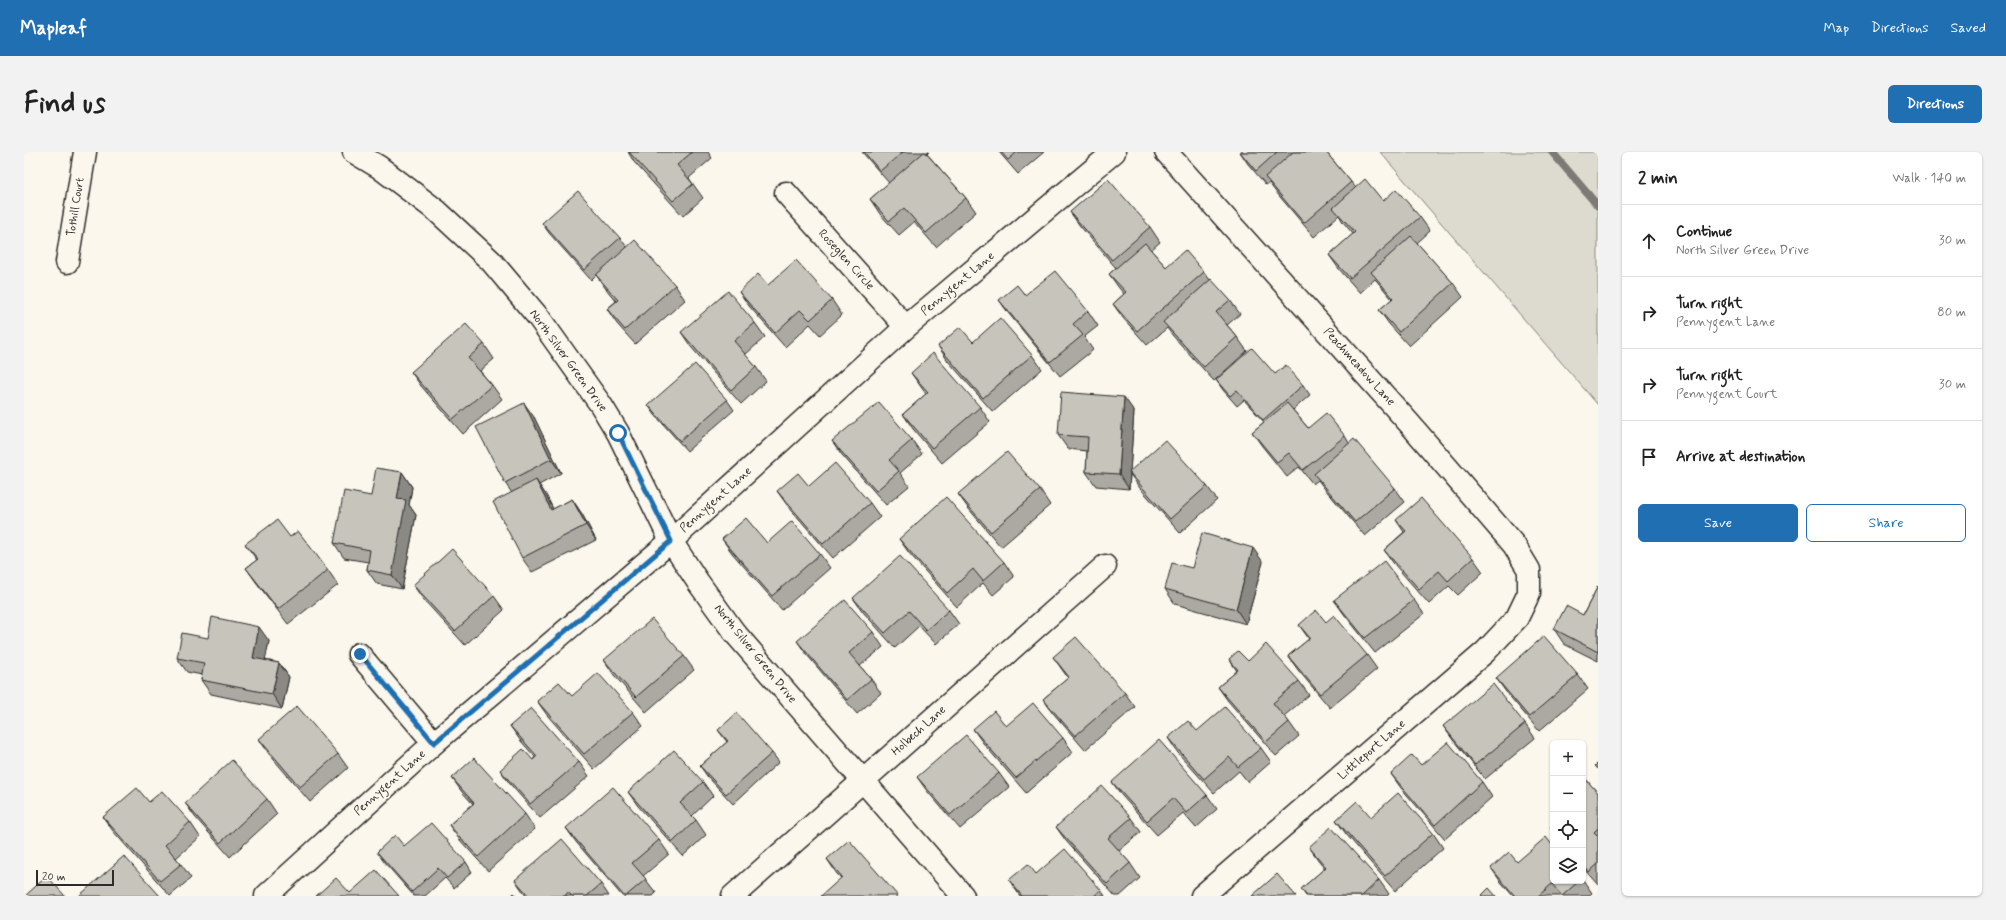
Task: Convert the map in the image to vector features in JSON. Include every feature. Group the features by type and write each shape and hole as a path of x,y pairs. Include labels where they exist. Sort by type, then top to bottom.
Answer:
{"street":[{"name":"Tothill Court","path":"67,262 84,152"},
{"name":"North Silver Green Drive","path":"354,152 390,175 437,211 491,261 539,318 601,405 618,433 671,541 734,632 963,896"},
{"name":"Pennygent Lane","path":"266,896 434,743 671,541 906,327 1114,152"},
{"name":"Peachmeadow Lane","path":"1166,152 1409,423 1514,545 1529,570 1529,593"},
{"name":"Roseglen Circle","path":"786,193 906,327"},
{"name":"Holbech Lane","path":"733,896 1105,566"},
{"name":"Littleport Lane","path":"1202,896 1485,652 1517,618 1529,593"},
{"path":"360,654 434,743"}],"shaded area":[{"path":"1380,152 1598,152 1598,405"}],"building":[{"path":"629,152 692,152 677,165 693,184 673,201"},
{"path":"864,152 903,152 880,171"},
{"path":"924,152 966,198 926,233 904,208 889,221 870,199"},
{"path":"1001,152 1017,152 1008,160"},
{"path":"1240,152 1277,152 1256,171"},
{"path":"1293,152 1326,152 1351,182 1304,223 1265,177"},
{"path":"1108,179 1150,227 1112,260 1070,212"},
{"path":"1365,179 1383,201 1396,189 1420,217 1350,278 1329,255 1355,232 1333,208"},
{"path":"578,191 620,238 584,270 542,223"},
{"path":"1411,236 1453,283 1399,332 1379,310 1393,298 1371,272"},
{"path":"635,240 675,285 625,330 607,309 618,300 596,275"},
{"path":"1145,243 1166,267 1185,250 1204,272 1137,331 1113,304 1126,292 1109,274"},
{"path":"796,260 832,300 810,320 800,310 775,333 739,292 758,274 768,285"},
{"path":"1055,271 1088,311 1073,324 1083,335 1050,362 999,300 1017,285 1025,295"},
{"path":"1211,279 1230,300 1216,312 1237,337 1204,367 1163,322"},
{"path":"728,291 755,323 734,341 756,367 731,390 681,332"},
{"path":"1000,318 1032,355 983,398 938,346 960,327 973,342"},
{"path":"466,324 484,344 468,358 492,385 453,419 411,372"},
{"path":"1252,348 1275,374 1286,365 1303,385 1263,420 1237,390 1230,396 1216,380"},
{"path":"933,353 980,407 932,448 903,414 928,392 911,373"},
{"path":"695,364 727,400 680,441 648,405"},
{"path":"1061,392 1124,397 1119,474 1086,472 1088,437 1058,435"},
{"path":"879,402 912,440 889,460 899,471 876,491 832,441"},
{"path":"524,403 551,459 505,483 476,427"},
{"path":"1287,403 1308,428 1326,413 1345,436 1303,470 1289,453 1277,462 1252,432"},
{"path":"1354,439 1395,488 1355,522 1314,474"},
{"path":"1165,440 1207,486 1170,519 1129,472"},
{"path":"1007,452 1040,490 991,532 958,494"},
{"path":"835,463 870,503 823,544 777,491 798,473 809,486"},
{"path":"376,468 402,472 397,499 406,500 392,575 367,570 370,550 334,543 344,491 371,496"},
{"path":"536,480 551,510 572,499 586,525 522,558 493,502"},
{"path":"946,497 1004,562 983,581 973,569 947,593 899,539"},
{"path":"1421,498 1473,558 1448,581 1439,571 1419,589 1384,550 1406,531 1396,520"},
{"path":"746,518 767,543 792,521 820,554 772,596 722,539"},
{"path":"277,520 290,537 298,531 328,570 278,609 246,568 258,559 245,544"},
{"path":"1202,533 1253,548 1236,609 1165,589 1172,563 1192,568"},
{"path":"452,549 494,596 455,631 413,585"},
{"path":"900,556 949,610 926,630 909,611 885,633 853,598"},
{"path":"1384,561 1414,600 1365,638 1334,600"},
{"path":"1598,586 1598,652 1554,629 1566,606 1583,615"},
{"path":"845,600 873,632 849,653 871,679 847,700 797,641"},
{"path":"1316,610 1326,622 1334,615 1367,655 1320,694 1288,656 1310,638 1299,625"},
{"path":"212,617 259,627 253,658 279,663 272,694 201,680 204,663 177,658 182,633 208,638"},
{"path":"652,619 684,656 636,697 604,660"},
{"path":"1544,636 1578,675 1529,717 1496,678"},
{"path":"1076,637 1125,693 1075,736 1043,699 1069,677 1053,657"},
{"path":"1266,644 1299,681 1273,703 1289,722 1266,742 1218,687 1238,670 1229,659 1238,651 1248,661"},
{"path":"598,673 633,712 584,754 537,701 559,682 572,696"},
{"path":"1493,684 1525,724 1475,765 1443,726"},
{"path":"1033,703 1063,738 1016,778 973,729 994,711 1006,726"},
{"path":"297,706 338,754 300,787 259,739"},
{"path":"1225,707 1261,748 1238,767 1229,757 1204,779 1168,738 1188,721 1197,731"},
{"path":"531,708 579,762 530,804 500,770 523,749 533,760 537,756 510,726"},
{"path":"737,713 772,753 726,794 700,766 728,741 718,730"},
{"path":"966,735 999,773 950,815 917,777"},
{"path":"1159,740 1207,795 1186,813 1173,798 1147,821 1112,782"},
{"path":"1448,742 1482,782 1435,825 1391,774 1412,755 1421,765"},
{"path":"674,750 703,782 680,803 696,820 673,842 628,792"},
{"path":"474,758 525,814 478,857 449,825 474,803 452,778"},
{"path":"232,760 267,799 220,843 185,803"},
{"path":"1586,779 1598,793 1598,828 1594,832 1598,836 1598,864 1589,872 1586,868"},
{"path":"1102,786 1131,818 1108,838 1130,863 1107,884 1056,827"},
{"path":"613,787 659,840 632,863 646,879 626,896 624,896 566,828"},
{"path":"137,788 149,802 162,791 190,822 165,845 181,864 160,881 103,817"},
{"path":"1398,793 1433,833 1385,876 1336,820 1357,801 1371,817"},
{"path":"431,823 466,862 447,878 438,868 412,892 377,852 395,835 404,846"},
{"path":"1331,827 1379,880 1362,896 1307,896 1301,889 1326,867 1309,847"},
{"path":"1546,837 1550,842 1550,884 1552,884 1538,896 1515,896 1491,868 1509,852 1517,862"},
{"path":"562,839 601,884 587,896 572,896 568,892 565,896 529,896 515,880"},
{"path":"849,840 898,896 821,896 842,877 827,859"},
{"path":"1065,849 1101,890 1094,896 1022,896 1009,880 1028,864 1036,874"},
{"path":"124,856 160,896 79,896"},
{"path":"376,870 399,896 316,896 336,878 350,893"},
{"path":"1277,874 1296,896 1252,896"},
{"path":"47,876 65,896 25,896"},
{"path":"1552,884 1576,884 1562,896"},
{"path":"1489,888 1496,896 1481,896"}],"waterway":[{"path":"1552,152 1598,206"}],"route":[{"path":"360,654 434,743 671,541 618,433"}]}
